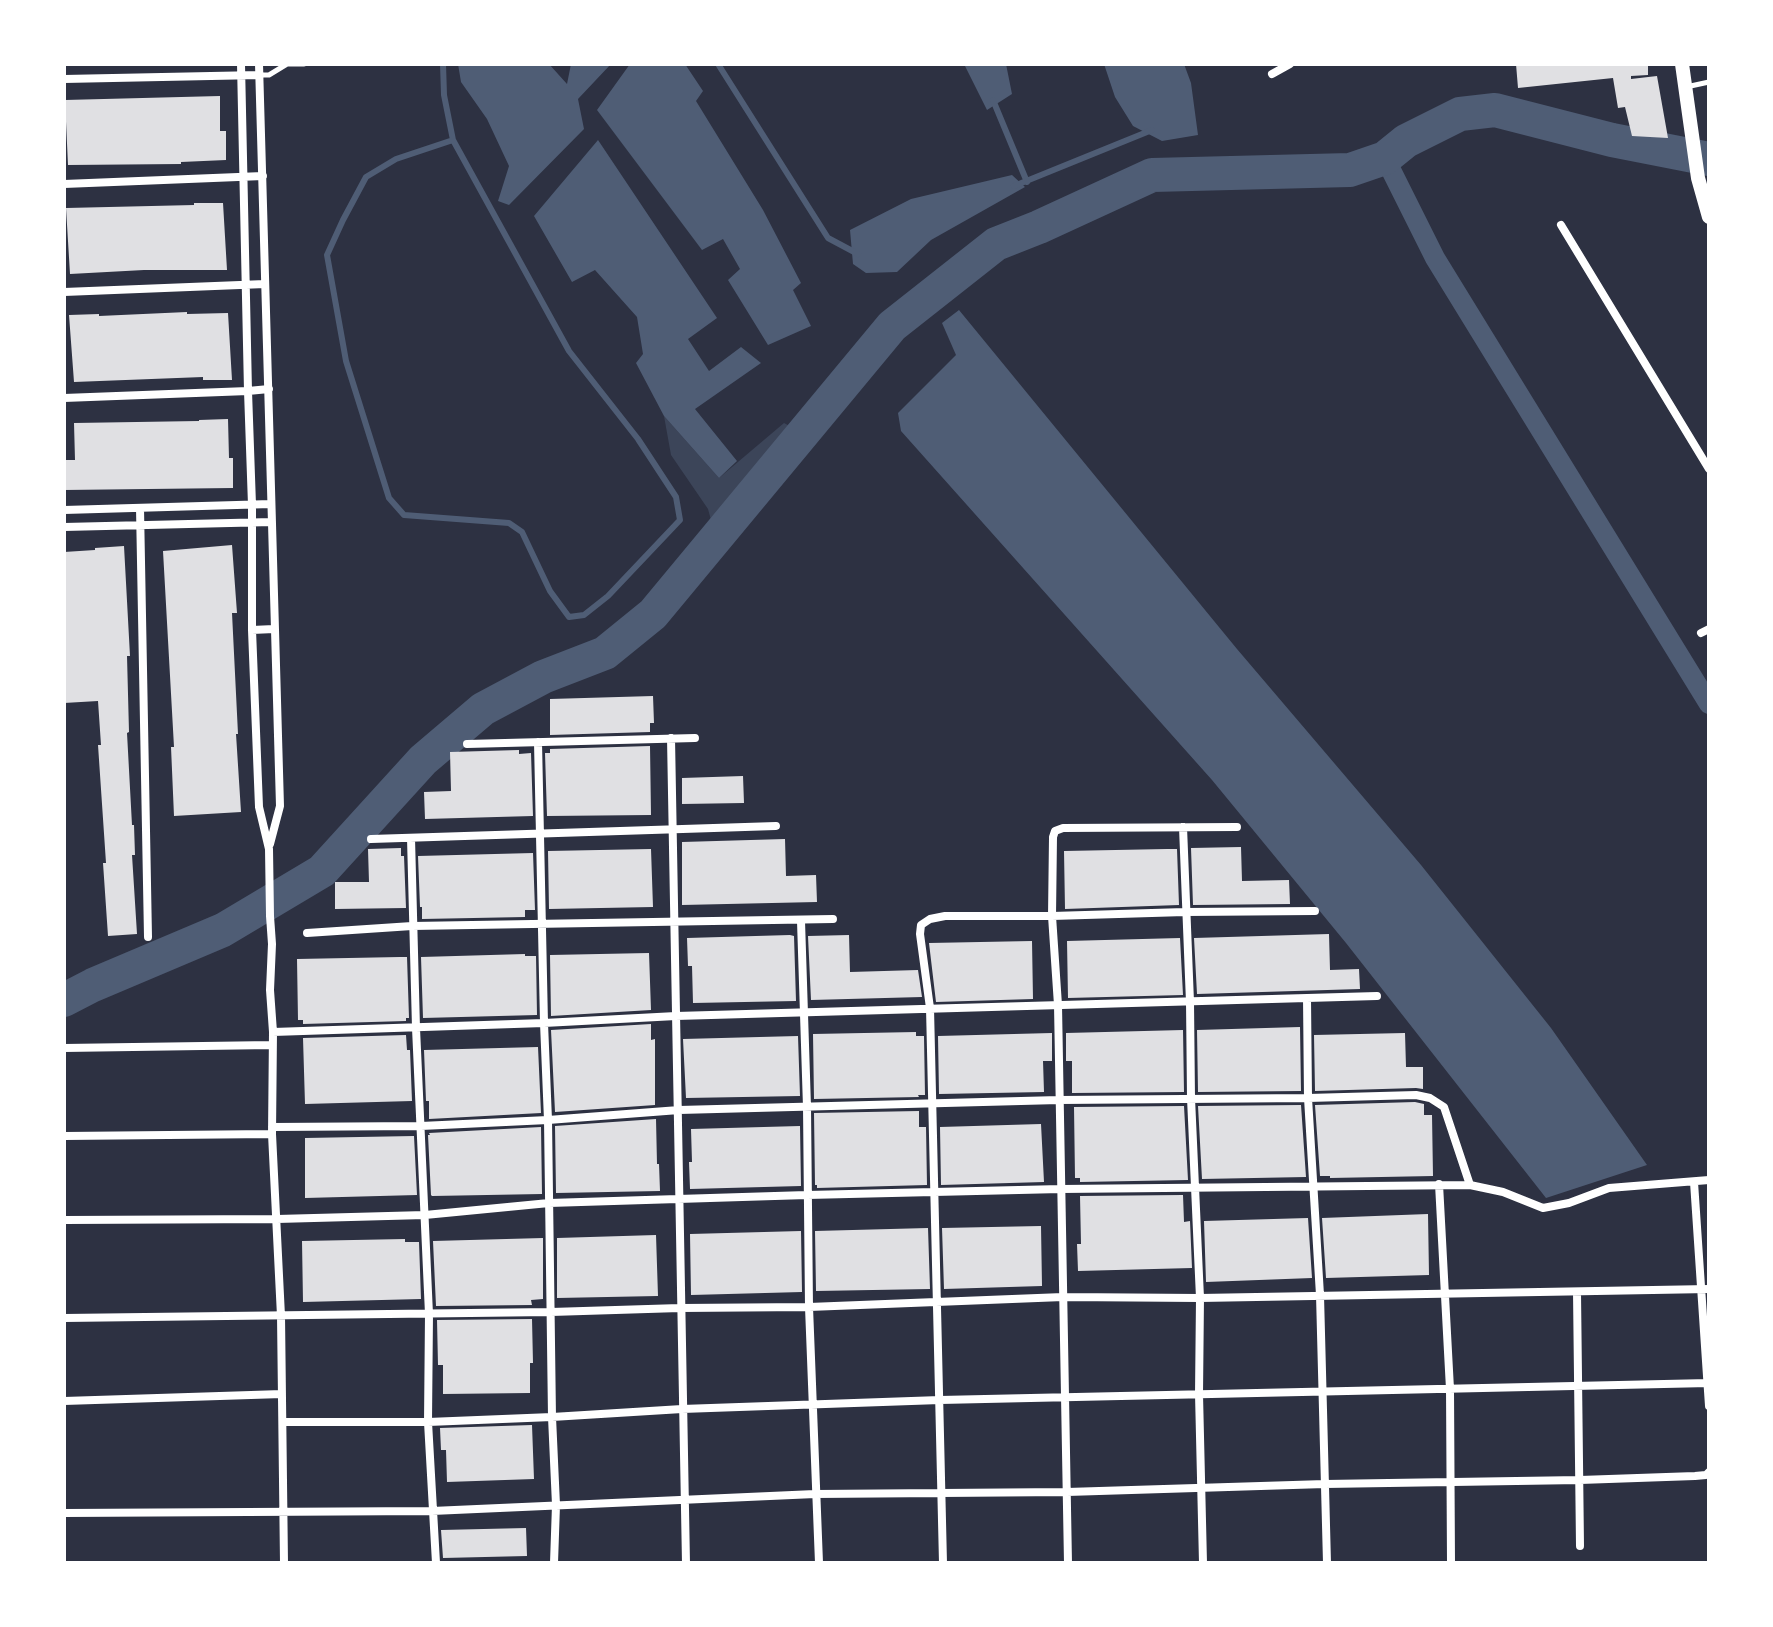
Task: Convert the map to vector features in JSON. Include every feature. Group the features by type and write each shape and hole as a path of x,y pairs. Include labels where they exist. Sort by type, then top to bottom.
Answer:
{"street":[{"path":"241,64 252,505 252,630 259,807 269,849 272,944 272,1130 281,1316 284,1563"},
{"path":"259,64 280,806 269,849"},
{"path":"1272,74 1290,64"},
{"path":"1682,64 1698,178 1709,217"},
{"path":"64,79 260,75"},
{"path":"64,184 263,176"},
{"path":"1561,225 1709,469"},
{"path":"64,292 265,284"},
{"path":"64,398 269,389"},
{"path":"64,510 271,504"},
{"path":"140,508 148,937"},
{"path":"64,527 272,522"},
{"path":"252,630 274,629"},
{"path":"671,738 686,1563"},
{"path":"467,744 695,738"},
{"path":"538,742 556,1505 554,1563"},
{"path":"257,762 278,760"},
{"path":"371,839 776,826"},
{"path":"1183,827 1200,1298 1203,1563"},
{"path":"1068,1563 1058,1005 1052,916 1052,844 1055,831 1063,828 1237,827"},
{"path":"411,838 429,1314 428,1422 436,1563"},
{"path":"943,1563 930,1008 921,925 930,919 945,916 1315,911"},
{"path":"307,933 412,926 833,919"},
{"path":"801,921 809,1307 819,1563"},
{"path":"273,1032 676,1016 1377,996"},
{"path":"1307,998 1308,1098 1320,1295 1327,1563"},
{"path":"64,1048 272,1045"},
{"path":"64,1136 421,1126 679,1110 1416,1095 1430,1098 1444,1107 1470,1185"},
{"path":"64,1220 425,1215 549,1203 807,1195 1439,1184 1470,1185 1503,1192 1543,1208 1569,1203 1609,1188 1709,1180"},
{"path":"1694,1182 1706,1289 1709,1406"},
{"path":"1439,1184 1450,1389 1451,1563"},
{"path":"64,1318 809,1307 1063,1297 1200,1298 1706,1289"},
{"path":"1577,1292 1580,1546"},
{"path":"283,1422 428,1422 940,1400 1708,1384"},
{"path":"64,1401 282,1394"},
{"path":"64,1513 432,1511 815,1494 1067,1492 1580,1480 1695,1476 1709,1472"}],"lane":[{"path":"260,75 269,75 287,64 304,64"},
{"path":"1685,87 1709,82"}],"shaded area":[{"path":"458,64 549,64 567,84 571,64 611,64 578,99 584,129 509,205 498,201 509,166 487,119 461,82"},
{"path":"630,64 685,64 703,91 696,101 763,210 801,283 793,290 811,326 768,345 728,280 740,269 723,239 702,250 597,110"},
{"path":"964,64 1006,64 1012,94 987,110"},
{"path":"1104,64 1184,64 1191,83 1198,135 1162,141 1133,126 1115,97"},
{"path":"598,140 717,318 688,339 709,371 741,347 761,363 695,409 737,461 719,478 664,416 636,363 643,354 637,317 595,270 572,282 534,216"},
{"path":"1012,175 1025,187 931,240 897,272 866,273 853,264 850,230 911,199"},
{"path":"959,310 1237,649 1421,865 1551,1028 1647,1165 1546,1198 1346,943 1212,780 901,431 898,413 956,355 942,323"},
{"path":"664,416 719,478 784,423 801,432 725,515 711,520 708,509 671,455"}],"building":[{"path":"1516,64 1648,64 1648,75 1631,76 1631,79 1657,76 1668,138 1632,136 1625,107 1618,108 1613,78 1518,88"},
{"path":"220,96 220,131 226,131 226,160 181,164 68,165 65,100"},
{"path":"223,203 227,270 70,274 66,208"},
{"path":"228,313 232,380 203,380 203,377 74,382 69,315"},
{"path":"228,419 233,488 64,490 64,460 75,460 74,423"},
{"path":"232,545 237,613 232,613 241,812 174,816 171,747 174,747 163,551"},
{"path":"124,546 130,656 127,656 127,733 134,825 135,855 132,855 137,934 108,936 98,701 64,703 64,552"},
{"path":"653,696 654,723 650,723 650,732 550,735 550,699"},
{"path":"650,746 651,815 547,816 545,753 550,753 550,749"},
{"path":"519,750 519,754 531,753 533,816 425,819 424,792 451,791 450,752"},
{"path":"743,776 744,803 682,804 682,778"},
{"path":"785,839 786,876 816,875 817,902 682,905 682,842"},
{"path":"1241,847 1242,881 1289,880 1290,904 1193,905 1191,848"},
{"path":"401,848 406,908 335,909 335,882 369,882 368,849"},
{"path":"651,849 653,907 549,909 548,851"},
{"path":"1177,849 1179,905 1065,909 1064,851"},
{"path":"533,853 535,910 525,910 525,917 422,919 418,856"},
{"path":"1329,934 1330,970 1359,969 1360,989 1197,994 1194,938"},
{"path":"849,935 850,972 918,970 922,997 811,1000 808,936"},
{"path":"794,936 796,1001 693,1003 692,966 688,966 687,938"},
{"path":"1180,938 1183,995 1068,998 1067,941"},
{"path":"1032,941 1033,999 936,1002 929,943"},
{"path":"649,953 651,1010 551,1016 550,955"},
{"path":"536,956 537,1015 423,1018 421,957"},
{"path":"407,957 409,1018 406,1021 303,1024 303,1020 298,1020 297,959"},
{"path":"651,1024 651,1040 655,1039 655,1105 555,1112 551,1030"},
{"path":"1300,1027 1301,1091 1198,1092 1197,1030"},
{"path":"1183,1030 1184,1092 1072,1093 1072,1061 1066,1061 1066,1033"},
{"path":"916,1032 916,1036 924,1036 925,1095 814,1099 813,1034"},
{"path":"1052,1033 1052,1061 1043,1061 1044,1092 939,1094 938,1036"},
{"path":"1405,1033 1406,1067 1423,1067 1423,1089 1315,1091 1314,1035"},
{"path":"406,1035 407,1050 410,1050 412,1101 305,1104 303,1038"},
{"path":"798,1036 800,1096 686,1098 683,1039"},
{"path":"538,1047 541,1113 429,1119 424,1050"},
{"path":"1424,1104 1424,1115 1432,1115 1433,1176 1320,1176 1315,1105"},
{"path":"1301,1105 1306,1177 1202,1179 1198,1106"},
{"path":"1184,1106 1188,1180 1080,1182 1080,1178 1075,1178 1074,1107"},
{"path":"919,1111 919,1127 926,1127 927,1185 817,1188 814,1113"},
{"path":"656,1119 660,1191 556,1193 555,1126"},
{"path":"1041,1124 1044,1182 941,1185 940,1127"},
{"path":"800,1126 801,1186 690,1189 691,1129"},
{"path":"541,1127 542,1194 431,1195 429,1133"},
{"path":"414,1136 417,1195 305,1198 305,1138"},
{"path":"1183,1195 1184,1222 1190,1221 1192,1268 1078,1271 1080,1196"},
{"path":"1428,1214 1429,1275 1326,1278 1322,1218"},
{"path":"1308,1218 1312,1278 1206,1282 1204,1221"},
{"path":"1041,1226 1042,1286 944,1289 942,1228"},
{"path":"928,1228 930,1289 816,1291 815,1231"},
{"path":"801,1231 802,1292 691,1295 690,1234"},
{"path":"656,1235 658,1296 557,1298 557,1238"},
{"path":"543,1238 543,1299 531,1300 532,1305 436,1306 433,1241"},
{"path":"405,1239 405,1242 419,1242 421,1299 303,1302 302,1241"},
{"path":"532,1319 530,1393 443,1394 443,1365 438,1365 437,1320"},
{"path":"532,1425 534,1479 447,1482 446,1450 441,1450 440,1428"},
{"path":"526,1528 527,1556 443,1558 441,1530"}],"waterway":[{"path":"443,64 444,95 453,140 569,351 638,439 676,497 680,520 608,596 584,615 569,617 550,591 522,532 509,523 404,515 389,498 346,361 327,255 343,220 366,177 396,159 453,140"},
{"path":"718,64 828,238 858,254"},
{"path":"993,100 1027,182"},
{"path":"64,1000 223,930 322,871 423,760 483,709 543,677 605,653 653,614 892,326 996,244 1152,175 1350,170 1385,158 1406,141 1460,114 1495,110 1612,140 1709,159"},
{"path":"1014,186 1152,130"},
{"path":"1385,158 1435,258 1709,704"}]}
